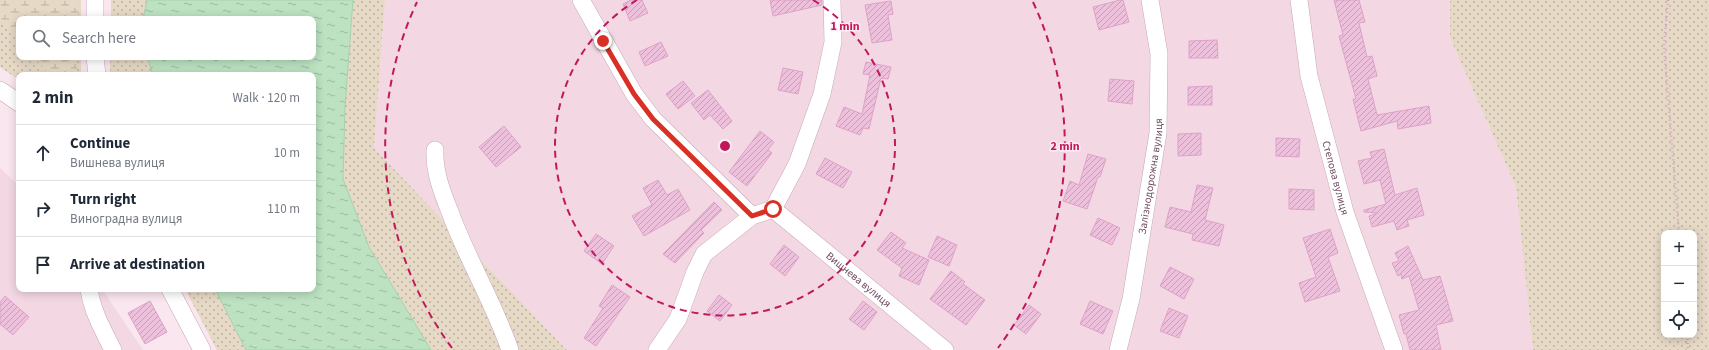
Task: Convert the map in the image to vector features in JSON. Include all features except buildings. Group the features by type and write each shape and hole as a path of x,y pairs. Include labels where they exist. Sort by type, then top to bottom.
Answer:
{"street":[{"path":"94,16 96,0"},
{"path":"580,0 634,94 653,119 752,216"},
{"path":"657,350 678,319 695,272 704,254 752,216 773,209 797,164 822,94 833,42 832,0"},
{"name":"Залізнодорожна вулиця","path":"1118,350 1131,299 1158,133 1159,54 1150,0"},
{"name":"Степова вулиця","path":"1299,0 1309,76 1345,212 1394,350"},
{"path":"95,60 97,72"},
{"path":"0,90 16,101"},
{"path":"435,150 434,165 459,238 503,331 510,350"},
{"name":"Вишнева вулиця","path":"773,209 945,350"},
{"path":"90,292 98,321 113,350"},
{"path":"172,292 202,350"}],"path":[{"path":"1668,0 1664,46 1679,230"},
{"path":"1687,338 1688,350"}],"shaded area":[{"path":"385,0 1450,0 1450,38 1516,187 1533,350 567,350 374,148"},
{"path":"0,168 16,183 16,292 104,292 143,350 0,350"}],"green space":[{"path":"0,0 81,0 81,16 16,16 16,60 81,60 81,72 16,72 16,78 0,67"},
{"path":"0,0 79,0 78,16 16,16 16,36 0,17"},
{"path":"111,0 147,0 144,16 111,16"},
{"path":"353,0 385,0 374,148 567,350 431,350 369,247 343,179 345,106"},
{"path":"1450,0 1709,0 1709,350 1533,350 1516,187 1450,38"},
{"path":"37,60 77,60 77,72 47,72"},
{"path":"110,60 148,60 152,72 110,72"},
{"path":"187,292 217,292 246,350 217,350"}],"water":[{"path":"147,0 353,0 345,106 343,179 369,247 431,350 246,350 217,292 316,292 316,72 152,72 148,60 316,60 316,16 144,16"}],"route":[{"path":"603,41 634,94 653,119 752,216 773,209"}]}
